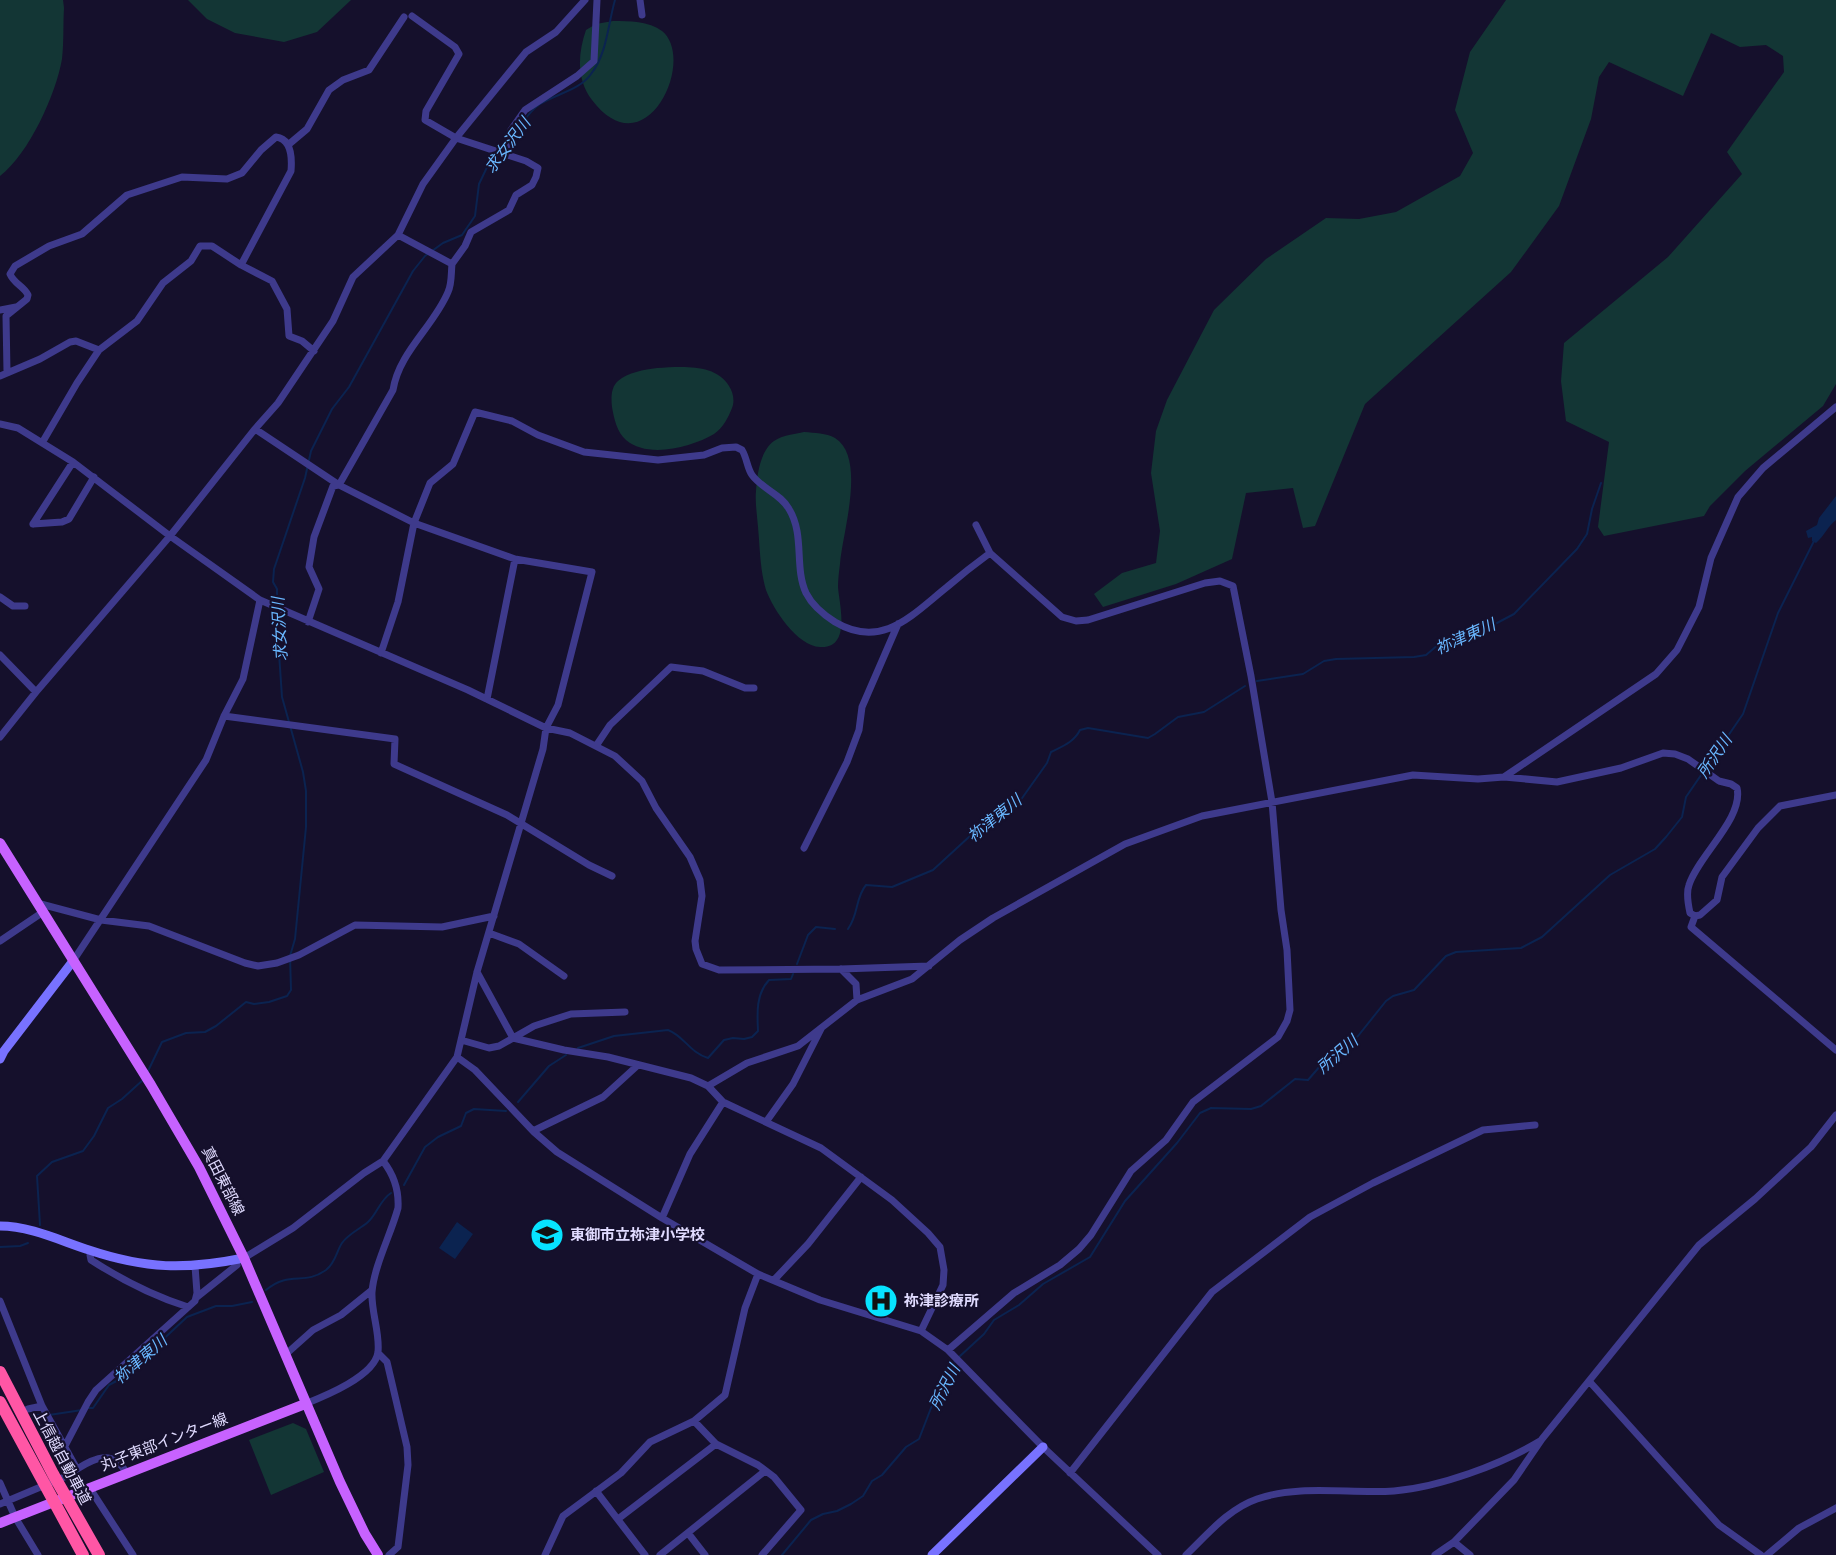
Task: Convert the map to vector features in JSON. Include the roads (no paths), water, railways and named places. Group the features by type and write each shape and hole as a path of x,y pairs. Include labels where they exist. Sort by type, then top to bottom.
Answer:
{"highway":[{"name":"上信越自動車道","path":"0,1372 53,1474 99,1555"},
{"name":"上信越自動車道","path":"0,1404 83,1555"}],"main road":[{"name":"真田東部線","path":"0,843 184,1140 215,1197 241,1262 285,1355 340,1482 365,1534 378,1555"},
{"name":"丸子東部インター線","path":"0,1523 305,1404"}],"street":[{"path":"0,737 170,536 278,403 333,321 353,277 398,235 423,184 456,138 526,52 556,32 585,0"},
{"path":"506,154 511,130 525,110 577,76 594,61 597,0"},
{"path":"640,0 642,15"},
{"path":"288,145 308,129 329,90 342,80 369,70 408,16 455,47 459,54 426,111 425,120 456,138 506,154 538,168 532,185 516,195 509,210 471,232 465,246 452,264 450,289 438,313 411,348 395,377 393,390 339,485"},
{"path":"99,350 76,341 70,342 4,374 6,316 27,299 28,295 13,281 10,274 15,266 49,246 82,234 127,195 182,177 227,179 242,173 261,150 276,137 282,138 288,145 292,158 291,171 241,265"},
{"path":"398,235 452,264"},
{"path":"42,443 99,350 137,321 163,283 191,261 200,246 212,246 272,281 287,309 289,336 302,341 314,351"},
{"path":"0,310 16,307"},
{"path":"1504,777 1656,674 1677,650 1699,607 1711,558 1738,497 1762,468 1836,407"},
{"path":"381,653 398,602 414,522 430,483 453,464 475,412 512,421 538,435 584,453 658,459 691,457 722,448 736,447 745,455 752,474 789,508 799,543 800,572 805,591 818,609 833,620 859,631 883,631 908,620 990,553"},
{"path":"0,424 18,428 73,462 170,536 260,600 487,699 546,728 570,733 615,756 642,781 656,808 690,857 700,880 702,896 695,941 702,964 719,970 929,966"},
{"path":"65,1446 84,1409 105,1381 197,1297 241,1262 293,1228 383,1161 457,1057 477,972 543,749 546,728 558,705 592,572 515,559 414,522 339,485 255,429"},
{"path":"73,462 33,524 62,522 69,519 94,477"},
{"path":"308,622 319,589 309,567 314,537 333,486 339,485"},
{"path":"948,1350 1014,1293 1060,1265 1080,1249 1131,1171 1166,1140 1193,1102 1278,1036 1287,1021 1290,1010 1287,950 1272,802 1233,586 1220,581 1205,583 1088,620 1076,621 1062,617 990,553 976,525"},
{"path":"487,699 515,559"},
{"path":"0,597 13,606 25,606"},
{"path":"0,1059 73,961 206,760 224,716 243,679 260,600"},
{"path":"804,848 847,762 859,730 862,707 898,624"},
{"path":"0,655 36,692"},
{"path":"596,746 610,725 671,667 703,671 745,688 754,688"},
{"path":"224,716 395,739 394,764 520,823 589,865 612,876"},
{"path":"708,1086 747,1063 798,1046 857,999 912,979 960,940 993,918 1125,844 1202,816 1413,775 1478,779 1504,777 1557,782 1621,768 1663,753 1675,754 1688,759 1719,781 1731,784 1737,788 1739,794 1731,816 1688,886 1690,913 1695,916 1700,915 1717,900 1722,877 1758,828 1780,806 1836,795"},
{"path":"0,941 40,907 101,920 148,926 258,966 277,963 299,955 355,925 442,927 494,916"},
{"path":"1695,916 1691,927 1836,1050"},
{"path":"489,933 519,944 564,976"},
{"path":"841,969 856,984 857,999"},
{"path":"477,972 513,1038 608,1057 691,1078 708,1086 723,1102 821,1148 892,1200 928,1233 940,1248 944,1270 943,1285 921,1331"},
{"path":"461,1040 489,1048 499,1046 534,1026 571,1014 624,1012"},
{"path":"766,1122 793,1084 821,1029"},
{"path":"457,1057 475,1070 533,1131 557,1152 662,1218 758,1274 820,1300 921,1331 948,1350 1043,1447 1158,1555"},
{"path":"533,1131 603,1097 638,1065"},
{"path":"662,1218 690,1154 723,1102"},
{"path":"1435,1555 1454,1542 1514,1480 1542,1439 1699,1245 1755,1199 1812,1147 1836,1115"},
{"path":"1070,1473 1212,1292 1310,1217 1372,1183 1483,1130 1534,1125"},
{"path":"305,1404 356,1378 372,1365 378,1353 372,1312 372,1290 398,1208 399,1197 394,1180 383,1161"},
{"path":"774,1280 808,1244 861,1177"},
{"path":"0,1226 18,1228 132,1263 151,1266 195,1266 241,1262"},
{"path":"91,1251 91,1260 129,1282 161,1298 188,1307"},
{"path":"195,1266 197,1297"},
{"path":"545,1555 563,1516 621,1473 650,1442 694,1421 725,1395 745,1308 758,1274"},
{"path":"285,1355 313,1330 341,1315 372,1290"},
{"path":"0,1301 43,1409 77,1469"},
{"path":"378,1353 387,1362 407,1447 405,1493 398,1547 389,1555"},
{"path":"1589,1381 1719,1526 1761,1555"},
{"path":"28,1409 43,1409"},
{"path":"694,1421 716,1444 758,1465 765,1472 774,1476 801,1510 762,1555"},
{"path":"1186,1555 1233,1511 1256,1499 1281,1493 1394,1491 1433,1485 1516,1455 1542,1439"},
{"path":"618,1519 716,1444"},
{"path":"932,1555 1043,1447"},
{"path":"0,1504 69,1475 94,1459 113,1458 120,1462 126,1472"},
{"path":"660,1555 765,1472"},
{"path":"0,1483 15,1517 38,1555"},
{"path":"89,1487 133,1555"},
{"path":"596,1491 645,1555"},
{"path":"1767,1555 1799,1528 1836,1508"},
{"path":"688,1533 705,1555"},
{"path":"1454,1542 1470,1555"}],"water":[{"path":"1836,496 1836,520 1816,543 1812,541 1812,537 1808,538 1806,531 1817,525 1819,518"},
{"path":"457,1222 473,1234 455,1259 439,1248"}],"waterway":[{"name":"求女沢川","path":"512,135 536,107 581,84 591,74 604,48 615,0"},
{"name":"求女沢川","path":"148,1071 162,1042 186,1033 205,1032 246,1002 254,1004 269,1002 287,996 291,990 290,956 295,939 306,827 306,791 282,697 277,589 273,582 274,569 305,478 311,451 332,409 349,387 413,271 425,256 443,243 462,235 475,216 479,184 490,161 505,144"},
{"name":"祢津東川","path":"1257,681 1303,674 1324,661 1336,659 1426,655 1439,644 1495,624 1514,614 1577,549 1587,534 1601,483"},
{"name":"所沢川","path":"959,1357 984,1334 994,1320 1019,1305 1043,1284 1090,1257 1125,1201 1177,1143 1200,1113 1211,1108 1251,1109 1261,1106 1295,1079 1308,1080 1321,1065 1358,1036 1386,1001 1393,996 1414,990 1446,956 1456,952 1521,948 1542,937 1610,875 1655,849 1682,817 1686,797 1743,714 1778,613 1814,541"},
{"name":"祢津東川","path":"848,929 866,885 892,887 933,870 994,814 1020,801 1047,763 1051,752 1071,741 1080,730 1088,728 1148,738 1178,717 1204,712 1245,686"},
{"name":"祢津東川","path":"797,964 808,935 816,927 835,929"},
{"name":"祢津東川","path":"578,1048 614,1036 668,1030 696,1052 708,1058 724,1040 752,1037 758,1031 758,1004 765,985 769,980 791,979 793,974"},
{"name":"祢津東川","path":"518,1102 549,1066 566,1055"},
{"name":"求女沢川","path":"40,1225 37,1176 52,1162 83,1151 94,1136 108,1108 144,1079"},
{"name":"祢津東川","path":"404,1185 425,1147 438,1137 461,1126 466,1113 474,1109 506,1111"},
{"name":"祢津東川","path":"266,1290 282,1281 311,1277 326,1270 332,1264 345,1240 368,1222 391,1193"},
{"name":"求女沢川","path":"0,1247 20,1246 28,1243"},
{"name":"祢津東川","path":"88,1408 93,1408 109,1385 122,1378 187,1317 216,1306 252,1302"},
{"name":"所沢川","path":"782,1555 811,1520 837,1511 863,1496 872,1481 882,1475 906,1447 919,1439 943,1377 955,1361"},
{"name":"祢津東川","path":"49,1415 82,1410"},
{"name":"祢津東川","path":"32,1415 44,1415"}],"place":[{"name":"東御市立祢津小学校","path":"547,1235"},
{"name":"祢津診療所","path":"881,1301"}]}
